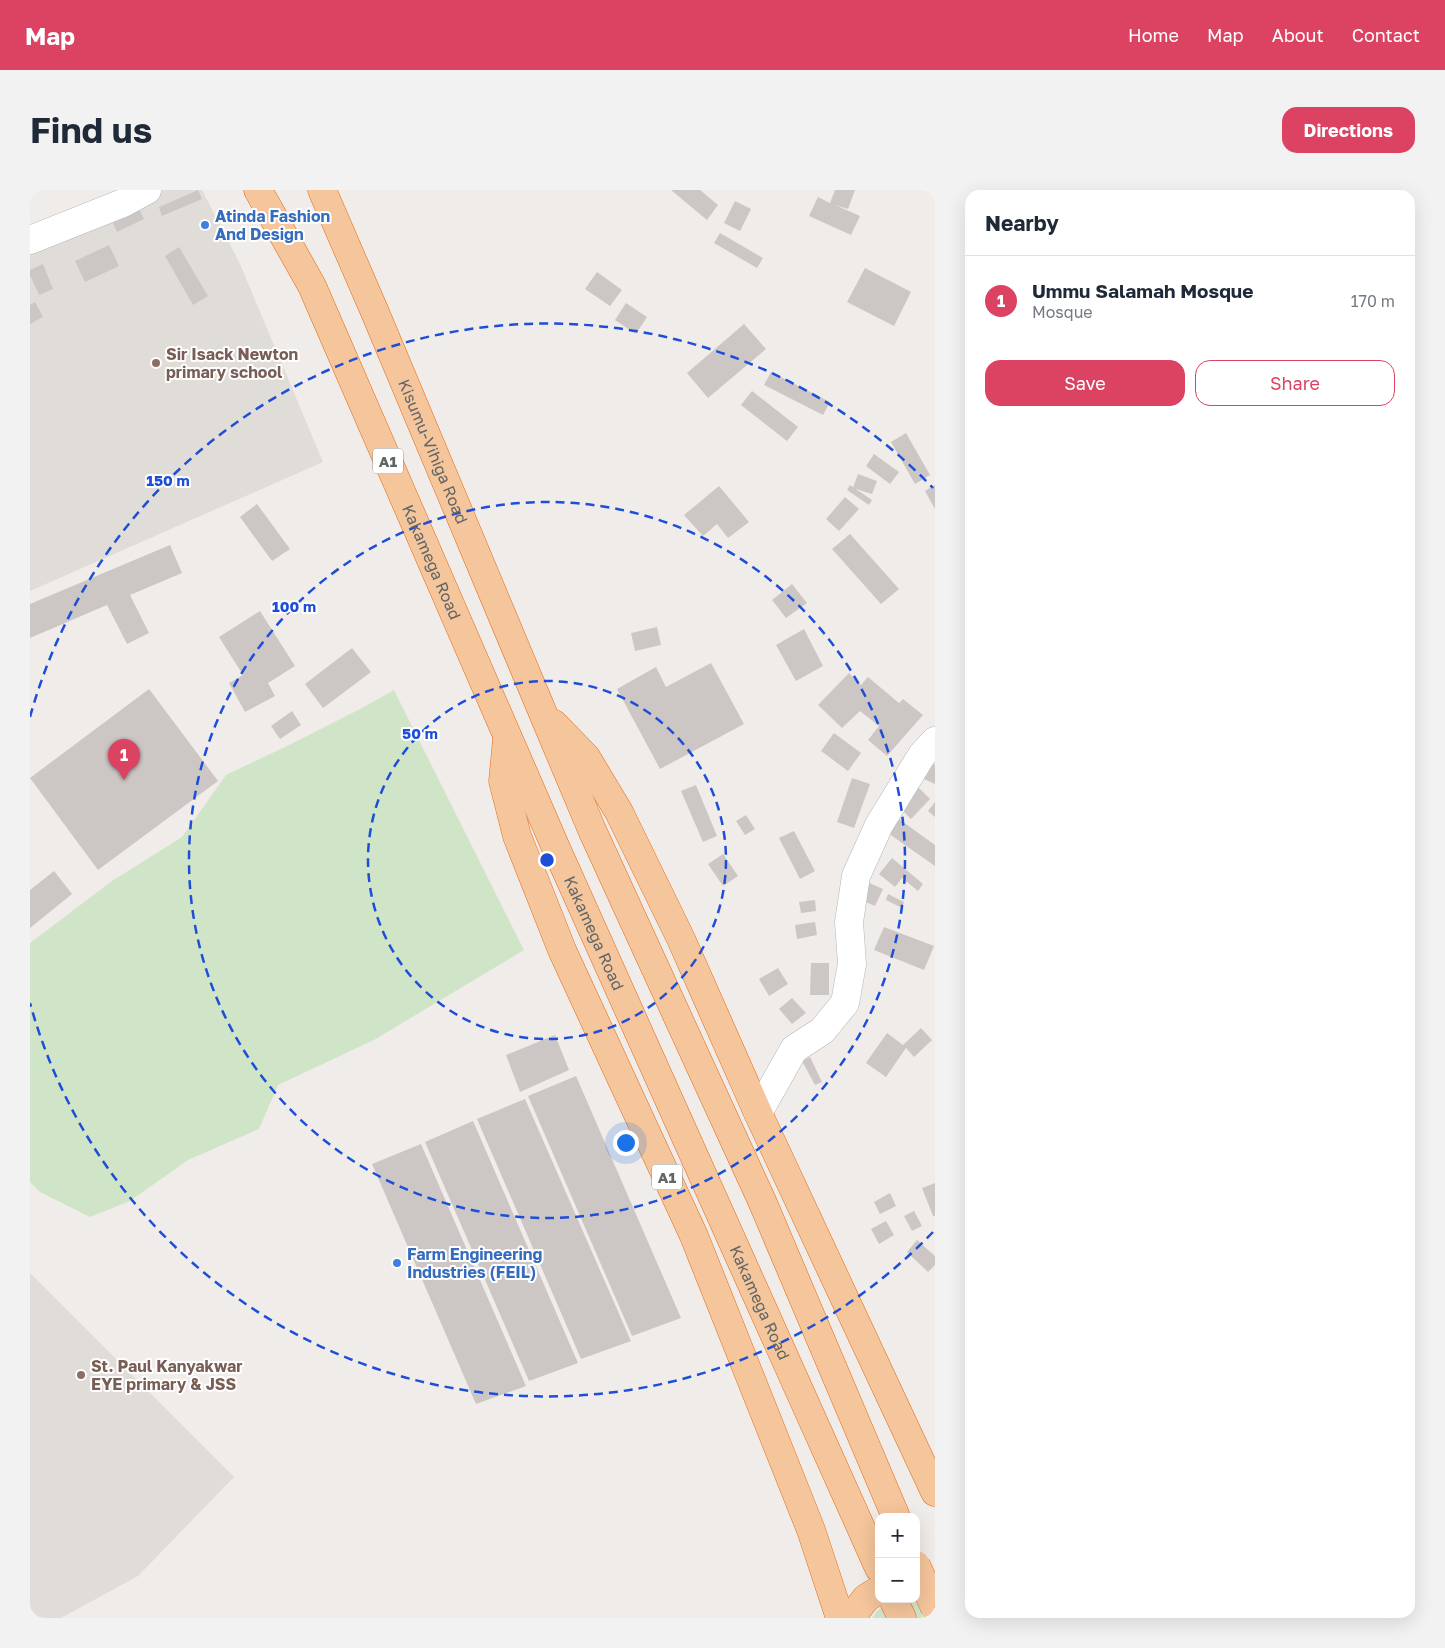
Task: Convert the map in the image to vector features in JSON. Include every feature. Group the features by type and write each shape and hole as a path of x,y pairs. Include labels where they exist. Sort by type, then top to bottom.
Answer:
{"highway":[{"name":"Kakamega Road","path":"258,190 312,286 508,737 875,1559"},
{"name":"Kisumu-Vihiga Road","path":"322,190 592,830 762,1201 894,1513"},
{"path":"543,712 586,757 619,812 681,939 758,1113 935,1492"},
{"name":"A1","path":"508,737 503,781 518,836 562,950 694,1236 811,1530 840,1618"},
{"path":"920,1571 935,1566"},
{"path":"920,1574 935,1608"},
{"path":"851,1618 866,1598 875,1592"},
{"path":"895,1603 902,1618"}],"street":[{"path":"30,240 123,203 147,190"},
{"path":"758,1113 794,1049 822,1031 845,1003 852,964 849,922 856,876 879,826 922,755 935,741"}],"shaded area":[{"name":"Sir Isack Newton primary school","path":"163,190 202,190 240,264 323,462 30,591 30,247"},
{"name":"St. Paul Kanyakwar EYE primary & JSS","path":"30,1273 234,1477 138,1576 61,1618 30,1618"}],"green space":[{"path":"394,690 524,950 374,1040 278,1085 259,1129 188,1160 130,1201 90,1217 40,1192 30,1182 30,943 112,881 182,837 226,775 291,744"},
{"path":"890,1603 920,1603 935,1618 872,1618 877,1611"}],"building":[{"path":"198,190 202,199 162,216 159,207"},
{"path":"671,190 700,190 718,205 707,220"},
{"path":"835,190 855,190 848,209 835,205 860,216 851,235 809,216 818,197 830,203"},
{"path":"735,201 751,209 740,231 724,223"},
{"path":"138,207 144,219 117,232 111,219"},
{"path":"720,233 763,258 757,268 714,243"},
{"path":"109,245 119,266 85,282 75,261"},
{"path":"179,247 208,296 193,305 165,256"},
{"path":"43,264 53,289 39,295 30,275 30,270"},
{"path":"865,268 911,292 894,326 847,302"},
{"path":"597,272 622,290 610,306 585,289"},
{"path":"35,302 43,317 30,324 30,305"},
{"path":"626,303 647,317 636,334 615,320"},
{"path":"744,324 766,349 708,398 687,373"},
{"path":"771,372 830,402 823,415 764,385"},
{"path":"752,391 798,427 787,441 741,405"},
{"path":"906,433 930,475 915,484 891,442"},
{"path":"874,454 899,472 890,484 866,466"},
{"path":"858,474 877,481 872,494 853,488"},
{"path":"850,485 872,500 869,505 847,490"},
{"path":"935,485 935,509 925,491"},
{"path":"719,486 749,522 728,538 717,524 703,536 684,515"},
{"path":"845,497 859,509 839,531 826,519"},
{"path":"257,504 290,549 272,561 240,517"},
{"path":"850,534 899,589 881,604 832,549"},
{"path":"170,545 182,573 130,595 149,633 127,644 107,605 30,638 30,604"},
{"path":"792,584 807,603 786,618 772,600"},
{"path":"260,611 295,666 268,683 275,696 245,712 229,683 243,675 219,637"},
{"path":"657,627 661,645 635,651 631,633"},
{"path":"804,629 823,666 796,681 776,645"},
{"path":"352,648 371,672 323,708 305,684"},
{"path":"711,663 744,724 660,769 617,689 656,667 666,687"},
{"path":"849,673 861,685 868,677 899,703 903,699 923,715 887,756 868,740 879,726 860,711 842,728 818,705"},
{"path":"149,689 218,781 98,870 30,778"},
{"path":"292,711 301,725 280,739 271,726"},
{"path":"834,733 861,753 848,771 821,751"},
{"path":"930,762 935,765 935,784 922,778"},
{"path":"852,778 870,784 854,828 837,822"},
{"path":"696,785 717,836 703,842 681,791"},
{"path":"918,787 930,799 911,819 899,807"},
{"path":"935,802 935,817 928,811"},
{"path":"746,815 755,829 745,835 736,821"},
{"path":"896,817 935,845 935,866 885,831"},
{"path":"794,831 815,871 800,879 779,838"},
{"path":"723,854 738,876 723,886 708,864"},
{"path":"892,858 923,884 918,891 902,878 895,887 879,874"},
{"path":"54,871 72,894 30,928 30,890"},
{"path":"867,882 883,889 875,906 859,899"},
{"path":"888,894 904,902 902,908 886,900"},
{"path":"815,900 816,911 801,913 799,902"},
{"path":"815,922 817,935 797,939 795,925"},
{"path":"884,927 934,946 924,970 874,950"},
{"path":"811,963 829,963 829,995 810,995"},
{"path":"778,968 788,984 769,996 759,979"},
{"path":"792,998 806,1013 792,1024 779,1009"},
{"path":"921,1028 932,1040 914,1057 906,1048 886,1077 866,1063 887,1033 903,1045"},
{"path":"555,1035 569,1070 520,1092 506,1055"},
{"path":"810,1057 822,1082 815,1085 802,1061"},
{"path":"576,1076 681,1318 632,1336 528,1096"},
{"path":"525,1099 631,1341 581,1359 477,1119"},
{"path":"473,1121 578,1363 529,1381 425,1142"},
{"path":"421,1144 526,1386 476,1404 372,1164"},
{"path":"935,1183 935,1216 933,1216 922,1188"},
{"path":"890,1193 896,1206 880,1214 874,1202"},
{"path":"914,1211 922,1226 912,1231 904,1216"},
{"path":"886,1221 894,1235 879,1244 871,1229"},
{"path":"917,1240 935,1256 935,1265 928,1272 907,1252"}],"place":[{"name":"Atinda Fashion And Design","path":"205,225"},
{"name":"Sir Isack Newton primary school","path":"156,363"},
{"name":"Ummu Salamah Mosque","path":"124,780"},
{"name":"Farm Engineering Industries (FEIL)","path":"397,1263"},
{"name":"St. Paul Kanyakwar EYE primary & JSS","path":"81,1375"}]}
